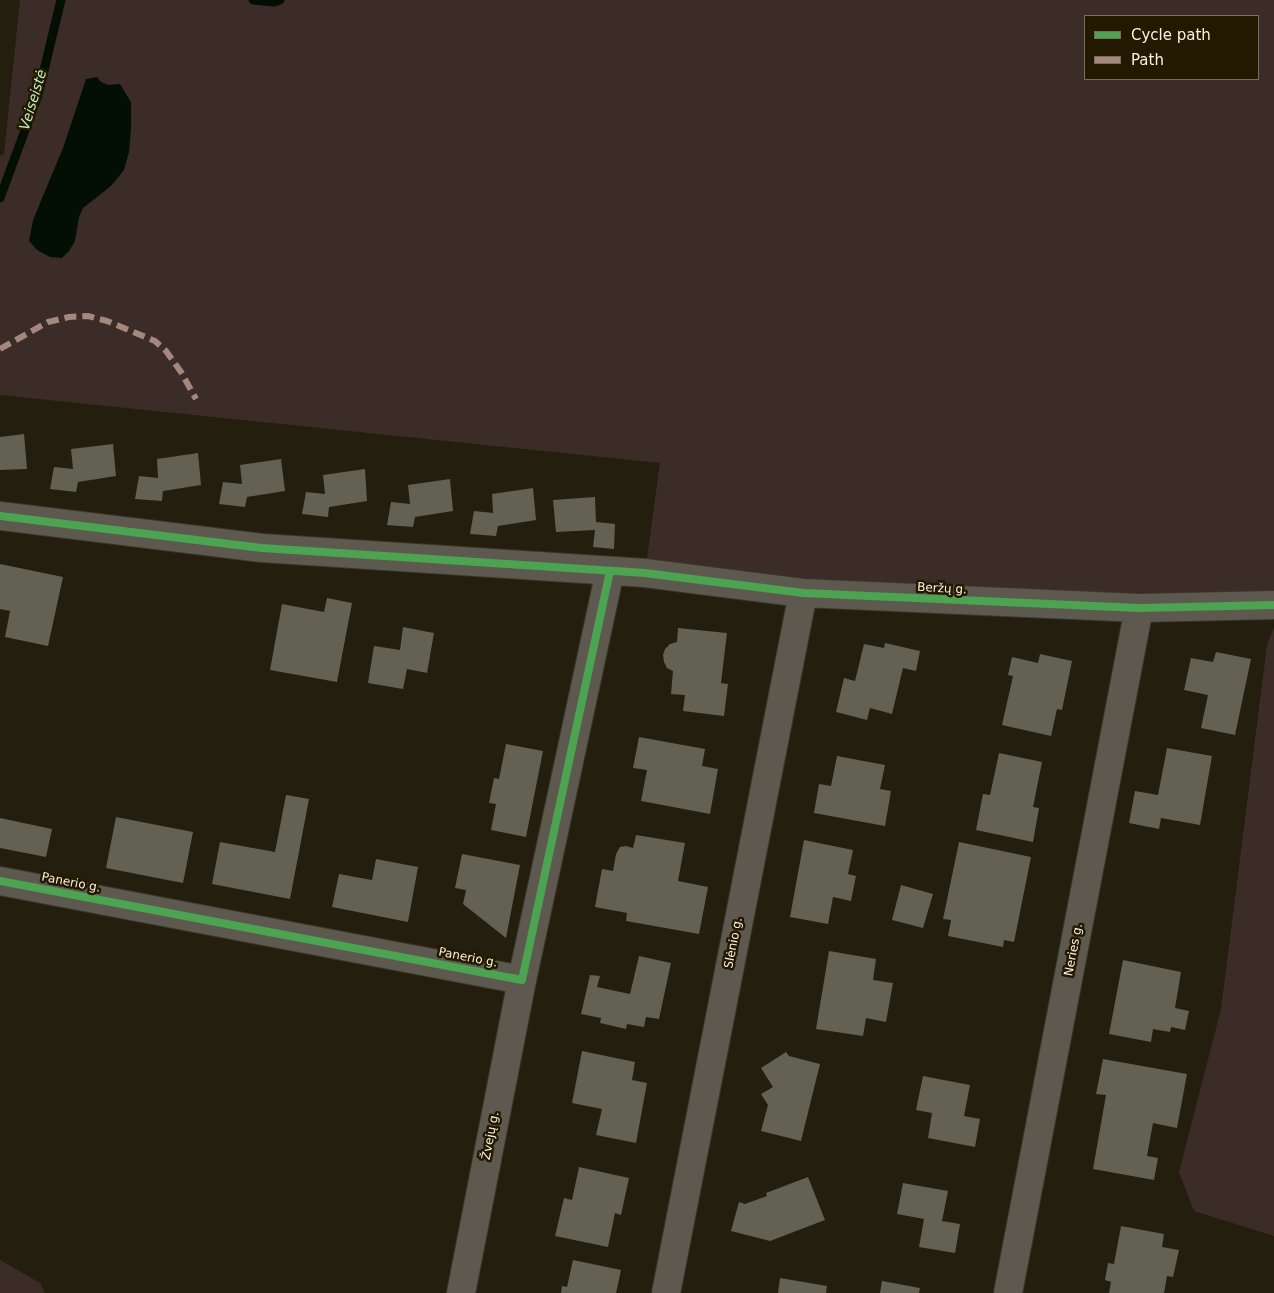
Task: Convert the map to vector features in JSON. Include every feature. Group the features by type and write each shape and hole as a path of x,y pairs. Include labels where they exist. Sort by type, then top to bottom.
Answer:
{"street":[{"name":"Beržų g.","path":"0,516 262,548 645,573 803,593 1140,608 1274,606"},
{"path":"522,980 610,571"},
{"name":"Slėnio g.","path":"666,1293 803,593"},
{"name":"Neries g.","path":"1008,1293 1140,608"},
{"name":"Panerio g.","path":"0,881 522,980"},
{"name":"Žvejų g.","path":"461,1293 522,980"}],"shaded area":[{"path":"20,0 1274,0 1274,605 645,573 660,463 0,395 0,156 4,154"},
{"path":"97,77 101,82 108,85 120,84 131,102 129,152 124,170 111,186 83,208 79,217 75,241 69,251 62,258 50,257 37,250 29,241 33,220 63,148 86,79"},
{"path":"1274,627 1274,1236 1194,1211 1179,1172 1221,1009 1267,645"},
{"path":"0,1260 40,1283 45,1293 0,1293"}],"building":[{"path":"24,434 27,469 0,470 0,437"},
{"path":"113,444 116,476 78,482 76,492 50,489 54,467 73,469 71,449"},
{"path":"198,453 201,485 163,491 162,501 135,499 139,476 158,478 157,459"},
{"path":"281,459 285,491 247,497 245,507 219,504 223,482 242,484 240,465"},
{"path":"365,469 367,501 329,507 328,517 302,514 306,492 325,494 323,475"},
{"path":"450,479 453,511 415,517 413,527 387,525 391,502 410,504 408,485"},
{"path":"533,488 536,520 498,526 496,536 470,534 474,511 493,513 492,494"},
{"path":"595,497 596,522 615,524 614,549 593,547 595,530 556,532 553,500"},
{"path":"0,564 63,577 48,646 5,637 10,611 0,609"},
{"path":"327,598 352,603 337,682 270,670 282,604 324,612"},
{"path":"403,627 434,633 427,673 407,669 403,689 368,683 374,646 400,650"},
{"path":"678,628 727,633 721,683 728,684 724,716 683,711 685,695 671,694 673,671 667,668 663,655 665,649 670,644 677,642"},
{"path":"885,643 920,651 916,671 903,668 892,714 870,708 867,720 836,712 844,678 855,681 864,644 884,648"},
{"path":"1216,652 1251,659 1235,735 1201,728 1208,695 1184,690 1191,658 1213,662"},
{"path":"1040,654 1072,661 1062,710 1057,709 1051,736 1002,725 1013,676 1008,675 1012,657 1038,663"},
{"path":"639,737 705,749 702,766 718,769 710,814 641,801 647,770 633,768"},
{"path":"506,744 543,751 526,837 491,830 496,804 489,803 494,778 499,779"},
{"path":"1167,748 1212,756 1200,825 1161,818 1159,829 1129,823 1135,791 1158,795"},
{"path":"999,753 1042,762 1033,807 1039,808 1033,842 976,830 983,794 990,795"},
{"path":"837,756 885,765 880,789 891,791 885,826 814,813 819,784 831,786"},
{"path":"286,795 309,799 290,899 212,884 220,842 275,852"},
{"path":"116,817 193,832 183,883 106,868"},
{"path":"0,818 52,829 46,857 0,848"},
{"path":"636,835 685,843 678,881 708,887 699,934 626,921 627,913 595,907 602,869 613,871 616,854 620,847 633,848"},
{"path":"804,840 853,850 848,874 856,876 851,901 833,897 828,924 790,917"},
{"path":"959,842 1031,857 1014,942 1004,940 1003,947 948,936 951,920 943,919"},
{"path":"462,854 520,865 506,938 463,904 466,890 455,888"},
{"path":"376,859 418,867 408,922 332,907 339,874 372,880"},
{"path":"901,885 933,894 923,928 892,920"},
{"path":"829,951 876,959 873,980 893,983 886,1022 866,1018 863,1036 816,1029"},
{"path":"639,956 671,963 659,1019 646,1017 644,1027 627,1024 626,1029 600,1023 601,1018 581,1014 590,975 600,976 597,987 630,994"},
{"path":"1123,960 1181,972 1175,1008 1189,1011 1185,1030 1171,1027 1170,1032 1153,1029 1151,1042 1109,1034"},
{"path":"582,1051 635,1062 632,1080 647,1083 636,1143 596,1135 602,1109 572,1103"},
{"path":"786,1052 789,1056 820,1064 801,1141 761,1131 768,1105 761,1094 773,1087 761,1068"},
{"path":"1103,1059 1187,1074 1177,1128 1153,1123 1147,1156 1158,1158 1154,1180 1093,1169 1106,1095 1096,1094"},
{"path":"923,1076 970,1085 964,1116 980,1119 975,1147 928,1138 932,1113 916,1110"},
{"path":"579,1167 629,1178 621,1215 615,1213 608,1247 555,1236 564,1198 572,1200"},
{"path":"808,1177 825,1220 770,1241 731,1231 739,1202 745,1204 767,1196 766,1193"},
{"path":"903,1183 948,1191 942,1221 960,1224 955,1253 919,1247 924,1219 897,1214"},
{"path":"1121,1226 1164,1234 1162,1247 1179,1250 1173,1277 1167,1276 1164,1293 1109,1293 1111,1282 1105,1280 1108,1263 1114,1264"},
{"path":"573,1260 621,1270 616,1293 561,1293 562,1286 567,1287"},
{"path":"780,1278 827,1286 826,1293 778,1293"},
{"path":"882,1281 920,1288 919,1293 880,1293"}],"waterway":[{"name":"Veiseistė","path":"0,198 38,95 61,0"},
{"name":"Veiseistė","path":"253,0 274,2 280,0"}],"marked path":[{"path":"0,349 48,322 69,317 88,316 107,321 155,341 166,351 181,372 196,399"}],"cycle path":[{"path":"0,516 262,548 645,573 803,593 1139,608 1274,605"},
{"path":"0,881 522,980 610,571"}]}
